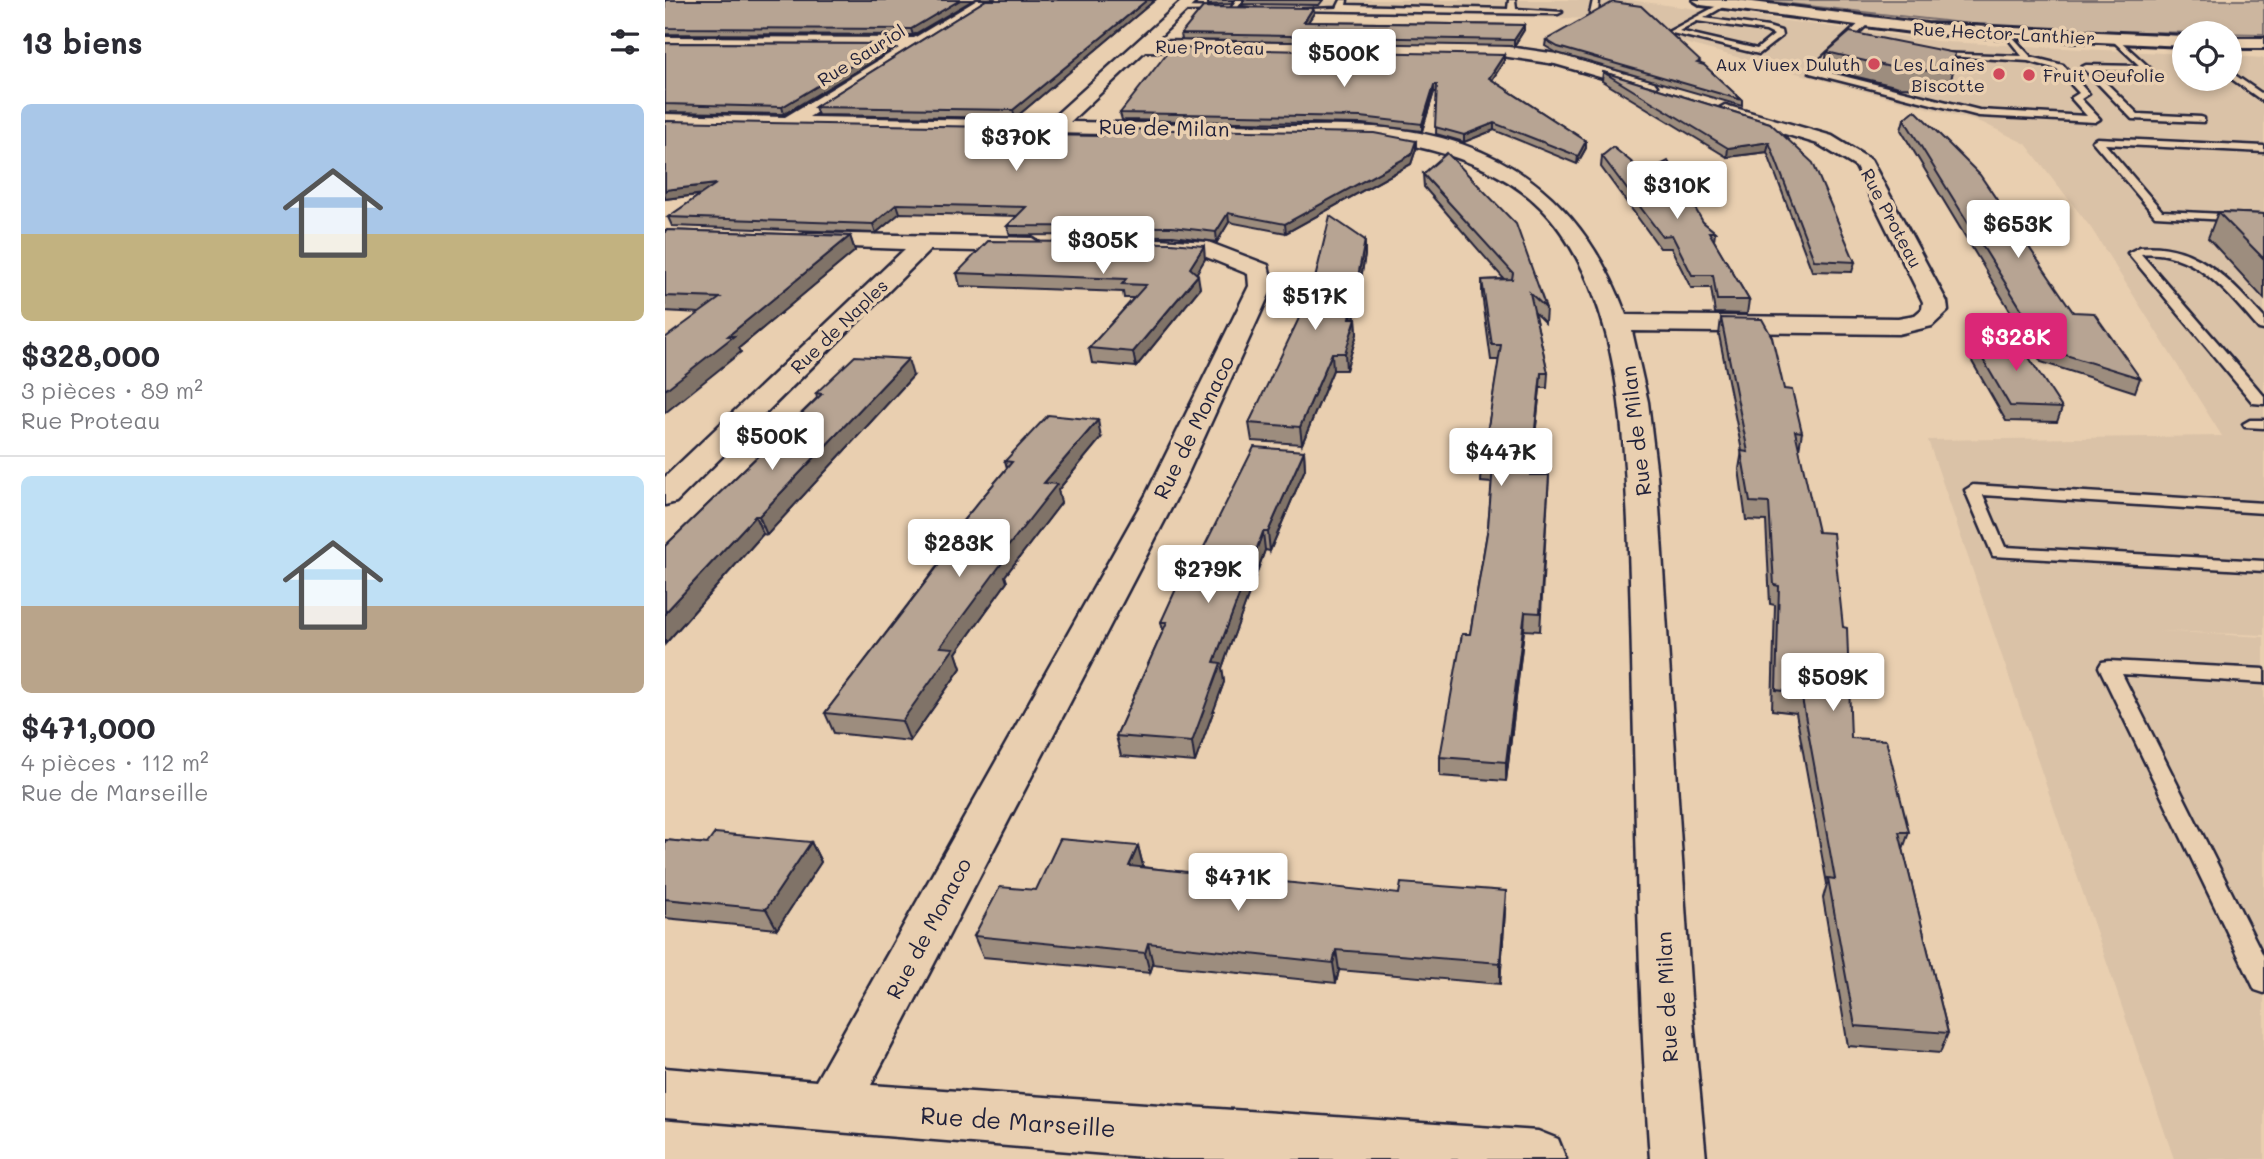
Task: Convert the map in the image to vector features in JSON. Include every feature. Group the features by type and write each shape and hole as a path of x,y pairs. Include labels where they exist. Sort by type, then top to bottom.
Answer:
{"street":[{"name":"Rue Sauriol","path":"792,120 987,0"},
{"name":"Rue Hector-Lanthier","path":"1700,0 1866,22 2009,35 2172,41"},
{"path":"1055,126 1186,4"},
{"path":"665,42 916,43"},
{"path":"2242,43 2264,43"},
{"name":"Rue Proteau","path":"1141,46 1502,51 1557,60 1672,94"},
{"name":"Rue Proteau","path":"1617,323 1898,326 1923,321 1935,311 1935,302 1864,164 1825,141 1711,106"},
{"name":"Rue de Milan","path":"665,120 1357,131 1408,138 1454,150 1515,180 1563,218 1585,250 1617,323 1633,383 1639,435 1666,1034 1678,1159"},
{"path":"787,240 1062,245"},
{"name":"Rue de Naples","path":"665,495 923,244"},
{"name":"Rue de Monaco","path":"830,1108 1162,495 1261,286 1260,270 1207,249 1131,246"},
{"name":"Rue de Marseille","path":"665,1093 830,1108 1538,1159"}],"lane":[{"path":"1233,9 1240,0"},
{"path":"1512,0 1512,11"},
{"path":"1594,14 1596,0"},
{"path":"1286,10 1340,10 1343,3 1558,12"},
{"path":"1186,4 1260,9"},
{"path":"1697,19 1768,29 1778,33 1778,36 1759,52 1672,32 1725,4"},
{"path":"1866,22 1813,71 1979,113 2095,119 2075,98 2085,94 2060,67 2028,59 1925,54"},
{"path":"2009,35 2028,59"},
{"path":"2116,39 2147,69 2086,67 2110,94 2135,117 2201,120"},
{"path":"1846,40 1871,44"},
{"path":"2242,83 2264,99"},
{"path":"2264,149 2097,141 2159,214 2264,219"},
{"path":"2264,326 2201,261 2170,252 2145,250 2134,253 2257,400 2264,400"},
{"path":"2264,508 1973,490 1999,552 2264,566"},
{"path":"2264,676 2109,667 2264,982"}],"shaded area":[{"path":"1211,0 1629,0 1945,42 2172,53 2172,91 2242,91 2242,57 2264,58 2264,635 2158,631 2264,637 2264,1159 2174,1159 1928,440 2222,436 2091,228 2026,144 1983,123 1595,19 1201,9"},
{"path":"1755,0 2264,0 2264,34 2242,34 2242,21 2172,21 2172,32 2026,30"}],"building":[{"path":"665,0 960,0 911,29 665,28"},
{"path":"986,0 1147,0 1013,110 815,107"},
{"path":"1613,2 1641,6 1700,61 1697,63 1704,65 1742,100 1558,47 1546,40"},
{"path":"1203,7 1313,8 1304,22 1524,25 1514,40 1181,34"},
{"path":"1850,32 1955,53 1953,71 1903,70 1827,52"},
{"path":"665,43 888,44 782,107 665,104"},
{"path":"1171,48 1504,55 1489,78 1586,141 1578,156 1494,123 1464,135 1435,127 1437,85 1434,85 1422,124 1361,117 1120,113"},
{"path":"1603,72 1770,123 1813,163 1855,262 1814,260 1769,142 1728,148"},
{"path":"1915,110 1980,175 2073,312 2094,313 2140,378 2046,349 1904,119"},
{"path":"665,121 993,127 983,134 1102,136 1108,129 1374,133 1416,141 1411,155 1285,224 1228,213 1216,232 1172,227 1007,226 1026,207 897,204 873,224 668,217 716,184 665,190"},
{"path":"1613,147 1645,173 1668,161 1703,222 1715,232 1709,232 1749,300 1717,300 1713,275 1692,275 1672,235 1662,236 1602,156"},
{"path":"1447,153 1516,224 1546,308 1530,293 1548,373 1541,373 1530,475 1549,475 1540,613 1525,612 1506,762 1440,757 1462,634 1470,634 1488,527 1493,466 1482,465 1501,345 1492,345 1482,280 1512,279 1513,273 1423,174"},
{"path":"2218,212 2264,214 2264,259"},
{"path":"1330,216 1365,240 1350,318 1356,318 1345,353 1332,353 1300,427 1249,423 1300,316 1306,316"},
{"path":"665,230 850,236 728,336 734,336 665,390 665,338 720,298 665,296"},
{"path":"988,241 1171,243 1204,246 1190,268 1198,275 1133,352 1089,348 1146,285 1122,284 1126,279 957,273"},
{"path":"1721,318 1762,319 1772,337 1784,389 1792,390 1802,432 1795,431 1818,532 1833,533 1843,627 1847,628 1851,738 1886,740 1909,832 1899,832 1948,1033 1855,1026 1828,878 1835,879 1801,693 1776,690 1779,586 1774,585 1769,503 1750,502 1741,451 1748,452"},
{"path":"2013,333 2062,408 2010,406 1974,344"},
{"path":"855,356 908,359 665,613 665,546 822,394 816,393"},
{"path":"1048,415 1098,420 1044,483 1057,484 996,562 1002,563 940,647 954,648 902,721 825,713 971,523 962,522 1012,462 1005,461"},
{"path":"1254,447 1304,451 1268,532 1263,532 1214,662 1221,663 1192,742 1116,736 1167,622 1161,622 1190,558 1198,559"},
{"path":"715,833 811,842 766,909 665,899 665,840 707,844"},
{"path":"1060,839 1138,846 1129,866 1399,894 1401,883 1506,891 1500,963 1336,950 1333,963 1148,943 1145,953 974,936 1000,887 1036,890"}],"place":[{"name":"Aux Viuex Duluth","path":"1874,64"},
{"name":"Les Laines Biscotte","path":"1999,74"},
{"name":"Fruit Oeufolie","path":"2029,75"}]}
